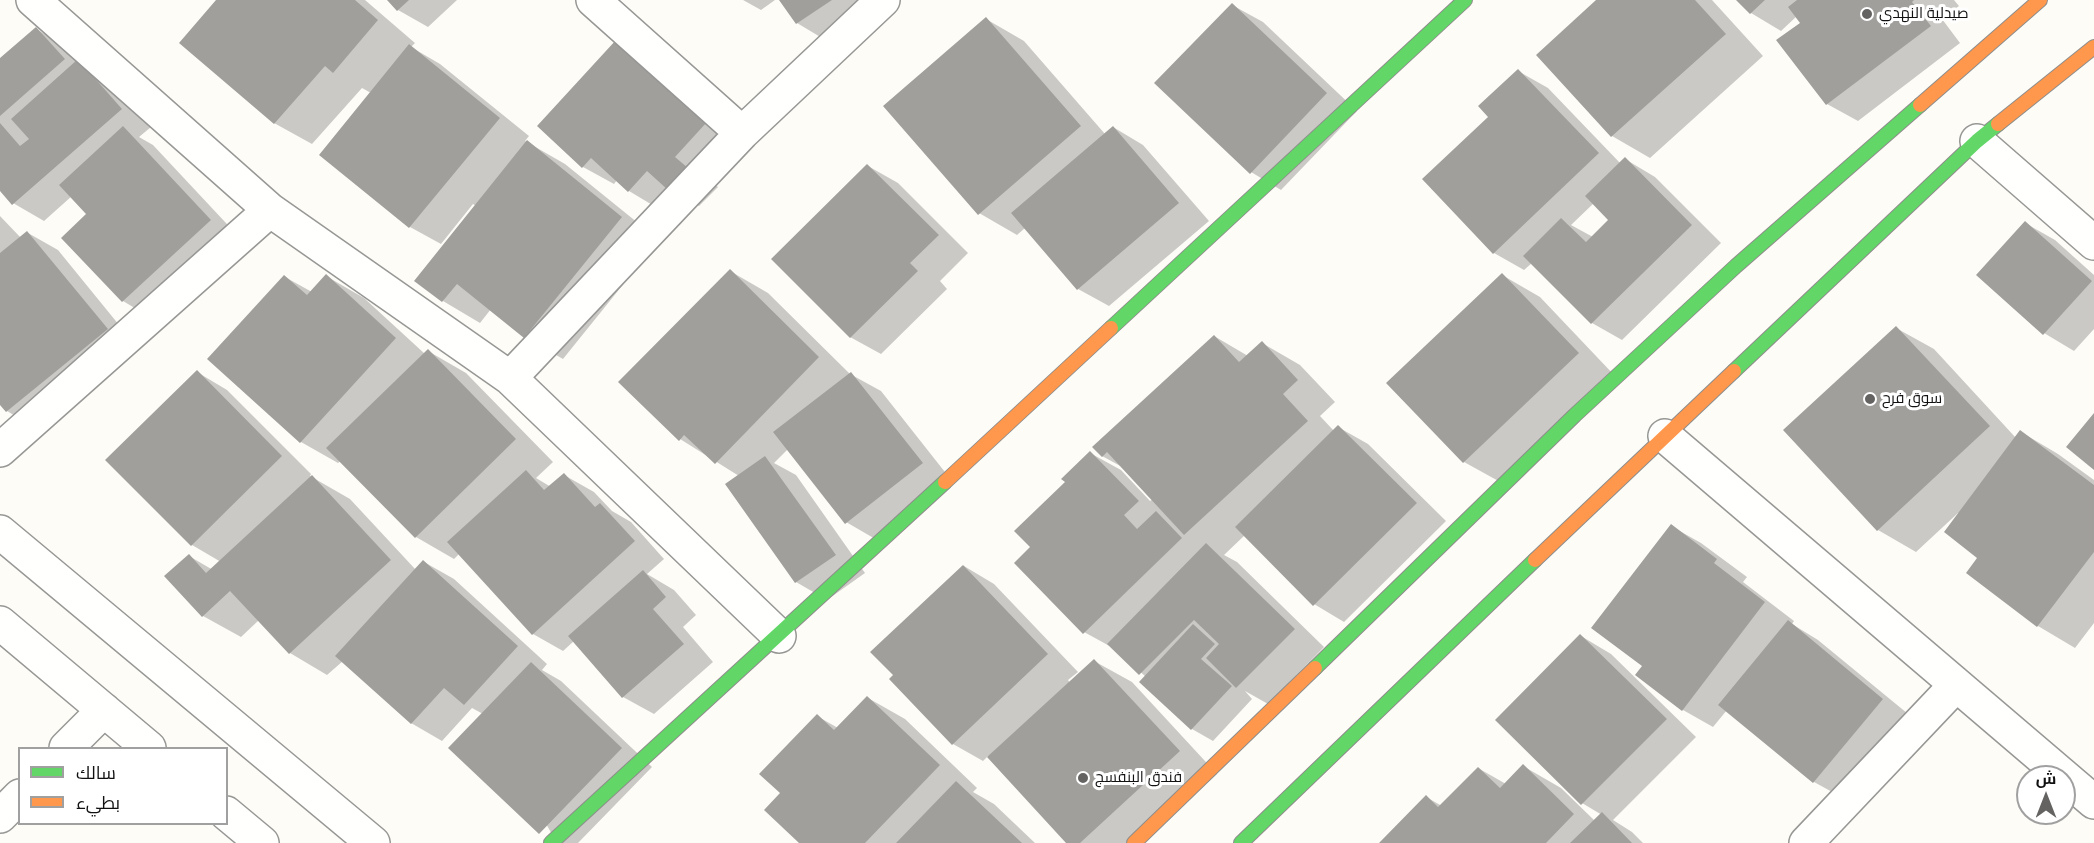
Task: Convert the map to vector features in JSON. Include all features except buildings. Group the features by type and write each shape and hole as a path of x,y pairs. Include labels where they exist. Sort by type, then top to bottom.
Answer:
{"main road":[{"path":"551,843 779,636 1465,0"},
{"path":"1134,843 1575,415 1727,273 2040,0"},
{"path":"1241,843 1665,436 1977,141 2094,46"}],"street":[{"path":"593,0 742,133"},
{"path":"510,378 742,133 883,0"},
{"path":"53,6 270,210 510,378 779,636"},
{"path":"1977,141 2094,243"},
{"path":"0,450 270,210"},
{"path":"1665,436 2094,802"},
{"path":"0,532 373,843"},
{"path":"0,623 148,747"},
{"path":"1806,843 1956,685"},
{"path":"67,747 104,710"},
{"path":"0,816 18,798"},
{"path":"228,815 262,843"}],"traffic: fast":[{"path":"1111,328 1465,0"},
{"path":"1315,668 1575,415 1736,266 1920,105"},
{"path":"1734,371 1977,141 1998,124"},
{"path":"551,843 945,482"},
{"path":"1241,843 1535,560"}],"traffic: slow":[{"path":"1920,105 2040,0"},
{"path":"1998,124 2094,47"},
{"path":"945,482 1111,328"},
{"path":"1535,560 1734,371"},
{"path":"1134,843 1315,668"}],"place":[{"name":"صيدلية النهدي","path":"1867,14"},
{"name":"سوق فرح","path":"1870,399"},
{"name":"فندق البنفسج","path":"1083,778"}]}
